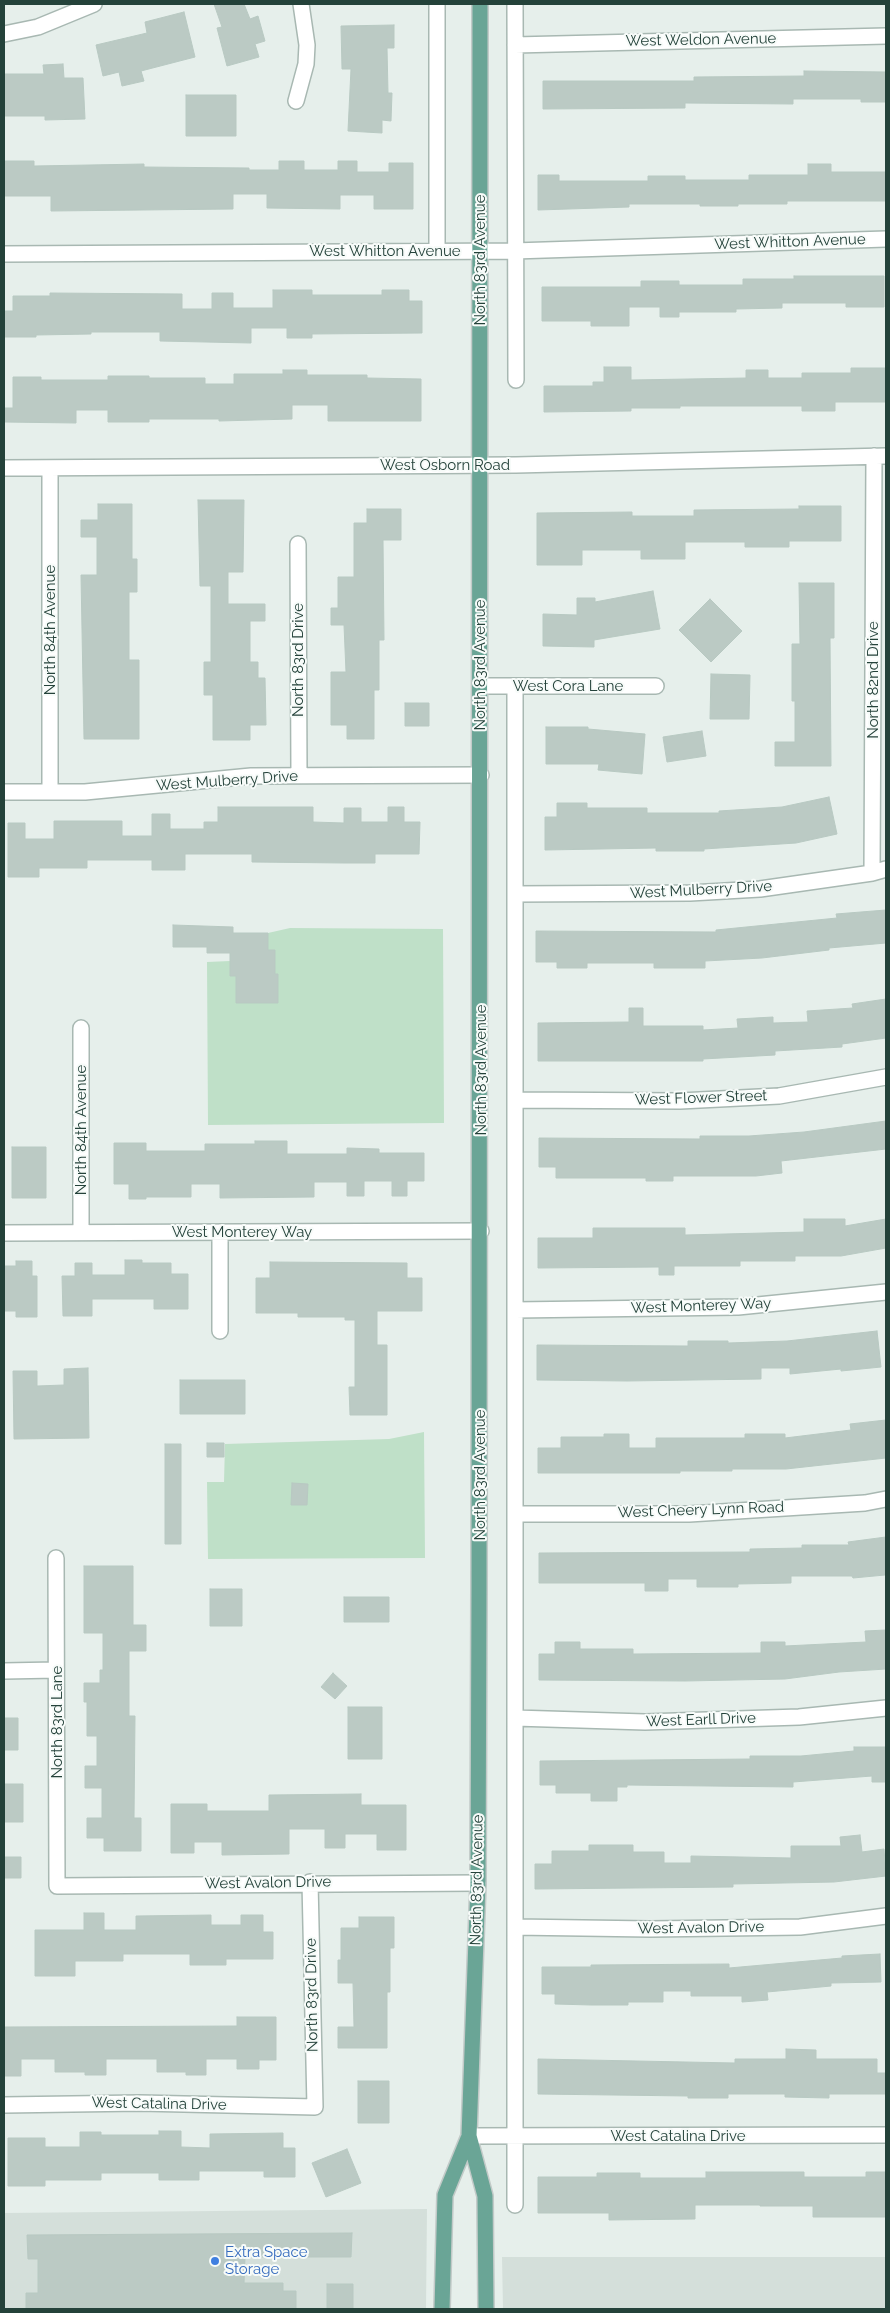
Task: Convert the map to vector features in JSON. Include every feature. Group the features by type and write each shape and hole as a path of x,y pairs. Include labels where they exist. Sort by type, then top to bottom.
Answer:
{"main road":[{"name":"North 83rd Avenue","path":"480,4 481,1231 478,1883 470,2136 485,2196 486,2309"},
{"name":"North 83rd Avenue","path":"442,2309 445,2195 470,2136"}],"street":[{"path":"4,34 38,27 94,4"},
{"path":"296,101 306,64 306,36 301,4"},
{"path":"437,4 437,250"},
{"path":"515,4 514,251 516,380"},
{"name":"West Weldon Avenue","path":"515,45 886,36"},
{"name":"West Whitton Avenue","path":"4,254 514,251 886,239"},
{"name":"West Osborn Road","path":"4,468 479,465 880,456"},
{"name":"North 82nd Drive","path":"879,871 880,456"},
{"name":"North 84th Avenue","path":"50,468 50,792"},
{"name":"North 83rd Drive","path":"298,544 299,775"},
{"name":"West Cora Lane","path":"480,686 656,686"},
{"path":"515,686 515,2205"},
{"name":"West Mulberry Drive","path":"4,792 124,789 251,776 481,775"},
{"name":"West Mulberry Drive","path":"515,894 724,892 760,889 879,871"},
{"name":"North 84th Avenue","path":"81,1028 81,1232"},
{"name":"West Flower Street","path":"515,1100 680,1101 779,1096 886,1077"},
{"name":"West Monterey Way","path":"4,1233 481,1231"},
{"path":"220,1232 220,1331"},
{"name":"West Monterey Way","path":"515,1310 738,1307 886,1292"},
{"name":"West Cheery Lynn Road","path":"515,1514 690,1514 865,1503 886,1499"},
{"name":"North 83rd Lane","path":"56,1558 57,1886"},
{"path":"4,1671 56,1670"},
{"name":"West Earll Drive","path":"515,1718 654,1722 799,1717 886,1708"},
{"name":"North 83rd Drive","path":"310,1882 315,2107"},
{"name":"West Avalon Drive","path":"57,1886 310,1882 478,1883"},
{"name":"West Avalon Drive","path":"515,1927 650,1929 800,1927 886,1916"},
{"name":"West Catalina Drive","path":"4,2104 140,2103 315,2107"},
{"name":"West Catalina Drive","path":"470,2136 886,2135"}],"shaded area":[{"name":"Extra Space Storage","path":"427,2209 426,2309 4,2309 4,2213"},
{"path":"502,2257 886,2257 886,2309 503,2309"}],"green space":[{"path":"290,928 443,929 444,1123 208,1125 207,962 230,961 236,976 236,1003 278,1003 278,975 275,974 275,950 268,950 268,933"},
{"path":"424,1432 425,1558 208,1559 207,1482 224,1482 225,1444 389,1439"}],"building":[{"path":"214,4 244,4 250,19 258,16 265,41 255,44 259,57 227,66 217,28 222,27"},
{"path":"184,12 195,57 141,71 144,81 122,86 119,72 103,76 96,45 147,33 145,22"},
{"path":"394,25 394,48 387,48 388,93 392,93 391,121 382,120 382,133 348,131 351,69 342,69 341,26"},
{"path":"63,64 64,78 83,78 85,119 45,120 45,116 4,116 4,74 44,74 43,65"},
{"path":"804,71 886,72 886,102 861,102 861,99 793,99 793,104 685,103 685,108 543,109 543,81 694,81 694,77 804,76"},
{"path":"186,95 236,95 236,136 186,136"},
{"path":"4,161 34,161 34,166 144,164 144,167 279,170 279,161 304,161 304,170 338,170 338,161 357,161 357,172 389,172 389,163 413,163 413,209 374,209 374,195 340,195 340,209 267,208 267,194 233,194 233,209 51,211 51,196 4,196"},
{"path":"808,164 831,164 831,172 886,172 886,201 787,201 787,204 738,204 738,206 629,204 629,207 538,210 538,175 559,175 559,181 648,181 648,176 685,176 685,180 749,180 749,175 808,175"},
{"path":"794,276 884,276 884,307 846,307 846,303 782,303 782,308 736,309 736,312 679,312 679,317 660,317 660,307 629,307 629,326 591,326 591,321 542,321 542,287 641,287 641,281 679,281 679,285 743,285 743,279 794,279"},
{"path":"273,290 312,290 312,295 382,295 382,290 409,290 409,301 422,301 422,333 312,334 312,338 287,338 287,328 251,328 251,343 160,341 160,332 91,332 91,334 4,337 4,311 13,311 13,296 50,296 50,293 182,294 182,309 212,309 212,293 233,293 233,308 273,308"},
{"path":"604,367 631,367 631,380 746,378 746,370 768,370 768,378 802,378 802,373 851,373 851,368 885,368 885,402 835,402 835,411 802,411 802,406 680,406 680,408 631,408 631,411 544,412 544,386 593,386 593,382 604,382"},
{"path":"283,370 307,370 307,375 367,375 367,378 421,379 421,421 328,421 328,405 292,405 292,419 219,421 219,419 149,419 149,422 108,422 108,410 76,410 76,423 4,422 4,408 13,408 13,377 41,377 41,380 108,380 108,376 149,376 149,378 205,378 205,384 234,384 234,374 283,374"},
{"path":"198,500 244,500 243,572 228,572 228,604 265,604 265,621 250,621 250,662 258,662 258,678 265,678 266,725 250,725 250,740 213,740 213,695 204,695 204,662 211,662 211,586 200,586"},
{"path":"98,504 132,504 132,559 137,559 137,592 129,592 129,660 139,660 139,739 84,739 81,575 97,575 97,537 81,537 81,520 98,520"},
{"path":"799,506 841,506 841,541 789,541 789,547 745,547 745,542 685,542 685,559 641,559 641,550 582,550 582,565 537,565 537,513 632,512 632,516 694,516 694,510 799,509"},
{"path":"367,509 401,509 401,540 383,540 384,640 379,640 379,690 374,690 374,739 347,739 347,725 331,725 331,672 346,672 344,625 331,625 331,608 338,608 338,577 354,577 354,523 367,523"},
{"path":"799,583 834,583 834,638 830,638 831,766 775,766 775,742 795,742 795,701 792,701 792,644 800,644"},
{"path":"653,591 660,629 594,640 594,647 543,646 543,614 577,615 577,598 595,598 595,602"},
{"path":"710,599 742,631 711,662 679,630"},
{"path":"711,674 750,675 749,719 710,719"},
{"path":"405,703 429,703 429,726 405,726"},
{"path":"546,727 588,727 588,729 645,734 642,774 598,770 599,764 546,764"},
{"path":"702,731 706,756 667,762 663,737"},
{"path":"829,797 837,834 796,843 704,849 704,851 656,851 656,848 545,850 545,817 557,817 557,803 587,803 587,808 647,808 647,813 719,813 719,811 782,807"},
{"path":"218,807 313,807 313,822 344,823 344,808 361,808 361,822 388,822 388,807 404,807 404,822 420,822 419,854 375,854 375,863 344,863 252,862 252,854 185,854 185,870 152,870 152,860 87,860 87,868 39,868 39,877 8,877 8,823 25,823 25,839 54,839 54,821 122,821 122,836 152,836 152,814 170,814 170,829 204,829 204,822 218,822"},
{"path":"886,910 886,943 829,948 829,950 762,958 705,961 705,968 654,968 654,963 587,963 587,968 557,968 557,962 536,962 536,931 716,932 716,930 837,918 836,914"},
{"path":"173,925 233,927 233,933 268,933 268,950 275,950 275,974 278,974 278,1003 236,1003 236,976 230,976 230,953 207,953 207,947 173,947"},
{"path":"886,999 886,1038 842,1044 842,1047 775,1051 775,1055 703,1059 703,1061 538,1061 538,1023 629,1022 629,1008 643,1008 643,1026 703,1026 703,1030 738,1028 737,1019 773,1017 773,1023 808,1022 807,1011 853,1008 852,1004"},
{"path":"886,1121 886,1149 781,1161 782,1173 756,1176 673,1176 673,1181 646,1181 646,1178 556,1178 556,1167 539,1167 539,1138 700,1139 700,1136 749,1136 804,1132"},
{"path":"255,1141 287,1141 287,1154 347,1154 347,1148 379,1149 379,1153 424,1153 424,1181 407,1181 407,1196 392,1196 392,1181 364,1181 364,1196 347,1196 347,1182 314,1182 314,1197 220,1198 220,1184 191,1184 191,1197 146,1197 146,1199 129,1199 129,1184 114,1184 114,1143 146,1143 146,1151 205,1151 205,1144 255,1144"},
{"path":"12,1147 46,1147 46,1198 12,1198"},
{"path":"804,1219 845,1219 845,1226 886,1219 886,1248 841,1256 795,1256 795,1261 740,1261 740,1266 674,1266 674,1275 659,1275 659,1267 538,1268 538,1238 593,1238 593,1228 685,1228 685,1235 804,1232"},
{"path":"125,1260 142,1260 142,1263 171,1263 171,1274 188,1274 188,1309 154,1309 154,1299 92,1299 92,1316 63,1316 62,1276 75,1276 75,1263 92,1263 92,1275 125,1275"},
{"path":"16,1261 32,1261 32,1276 37,1276 37,1317 16,1317 16,1311 4,1311 4,1266 16,1266"},
{"path":"270,1262 407,1263 407,1278 422,1278 422,1311 377,1311 377,1345 387,1345 387,1415 350,1415 349,1387 355,1387 355,1320 345,1320 345,1317 298,1317 298,1313 256,1313 256,1278 270,1278"},
{"path":"877,1331 881,1367 790,1374 790,1368 761,1368 761,1379 537,1380 537,1345 688,1346 688,1341 728,1341 728,1343 787,1341"},
{"path":"88,1368 89,1438 14,1439 13,1371 37,1371 37,1386 64,1385 64,1369"},
{"path":"180,1380 245,1380 245,1414 180,1414"},
{"path":"886,1420 886,1458 786,1469 732,1469 732,1471 680,1471 680,1473 538,1473 538,1448 561,1448 561,1437 604,1437 604,1434 629,1434 629,1448 656,1448 656,1438 745,1438 745,1434 785,1434 785,1438 851,1430 850,1424"},
{"path":"207,1443 224,1443 224,1457 207,1457"},
{"path":"165,1444 181,1444 181,1544 165,1544"},
{"path":"292,1483 308,1484 307,1505 291,1505"},
{"path":"886,1537 885,1575 853,1578 852,1576 791,1576 791,1583 738,1584 738,1587 697,1587 697,1579 668,1579 668,1591 645,1591 645,1583 539,1583 539,1553 750,1552 750,1549 802,1548 802,1545 849,1545 848,1542"},
{"path":"84,1566 133,1566 133,1625 146,1625 146,1651 129,1651 129,1716 135,1716 134,1818 141,1818 141,1851 104,1851 104,1838 87,1838 87,1818 102,1818 102,1788 85,1788 85,1766 97,1766 97,1736 87,1736 87,1702 84,1702 84,1683 100,1683 100,1670 103,1670 103,1633 84,1633"},
{"path":"210,1589 242,1589 242,1626 210,1626"},
{"path":"344,1597 389,1597 389,1622 344,1622"},
{"path":"886,1630 886,1669 839,1672 785,1679 685,1681 539,1680 539,1654 555,1654 555,1642 580,1642 580,1649 633,1649 633,1654 761,1653 761,1642 785,1642 785,1646 866,1642 865,1631"},
{"path":"333,1673 347,1686 335,1699 321,1687"},
{"path":"348,1707 382,1707 382,1759 348,1759"},
{"path":"4,1718 18,1718 18,1750 4,1750"},
{"path":"854,1747 886,1747 886,1782 872,1782 872,1776 793,1782 793,1787 627,1785 627,1787 617,1787 617,1801 591,1801 591,1793 556,1793 556,1785 540,1785 540,1761 750,1759 750,1756 801,1756 854,1751"},
{"path":"4,1784 23,1784 23,1822 4,1822"},
{"path":"361,1794 361,1805 406,1805 406,1850 377,1850 377,1834 345,1834 345,1848 325,1848 325,1829 289,1829 289,1854 222,1855 222,1842 194,1842 194,1853 171,1853 171,1804 207,1804 207,1811 269,1811 269,1795"},
{"path":"860,1835 862,1852 884,1849 886,1876 834,1882 733,1884 733,1887 535,1889 535,1864 552,1864 552,1851 589,1851 589,1845 633,1845 633,1852 664,1852 664,1863 691,1863 691,1856 791,1858 791,1846 841,1846 840,1837"},
{"path":"4,1857 21,1857 21,1878 4,1878"},
{"path":"84,1913 104,1913 104,1930 136,1930 136,1916 211,1915 211,1925 241,1925 241,1915 263,1915 263,1932 273,1932 273,1959 226,1959 226,1965 190,1965 190,1954 123,1954 123,1961 75,1961 75,1976 35,1976 35,1930 84,1930"},
{"path":"359,1917 394,1917 394,1948 390,1948 390,1992 387,1992 387,2048 338,2048 338,2027 354,2027 353,1983 338,1983 338,1960 341,1960 341,1928 359,1928"},
{"path":"880,1954 881,1982 831,1983 831,1986 767,1992 768,2000 742,2002 742,1996 691,1996 691,1991 663,1991 663,2002 628,2002 628,2005 591,2005 555,2004 555,1994 542,1994 542,1967 729,1964 729,1968 842,1958 842,1956"},
{"path":"237,2017 276,2017 276,2060 259,2060 259,2069 237,2069 237,2059 206,2059 206,2075 186,2075 186,2072 157,2072 157,2059 106,2059 106,2075 85,2075 85,2072 55,2072 55,2059 21,2059 21,2076 4,2076 4,2027 237,2026"},
{"path":"786,2049 816,2050 816,2059 877,2059 877,2073 886,2073 886,2094 829,2094 829,2098 785,2097 785,2094 728,2094 728,2098 688,2098 688,2096 538,2094 538,2059 735,2063 735,2059 786,2059"},
{"path":"358,2081 389,2081 389,2123 358,2123"},
{"path":"159,2131 181,2131 181,2147 210,2148 210,2134 283,2133 283,2148 295,2148 295,2177 264,2177 264,2171 199,2171 199,2180 159,2180 159,2173 101,2173 101,2180 45,2180 45,2186 8,2186 8,2138 45,2138 45,2147 80,2147 80,2132 101,2132 101,2135 159,2135"},
{"path":"347,2149 361,2183 326,2197 312,2163"},
{"path":"706,2172 804,2172 804,2177 866,2177 866,2172 886,2172 886,2217 813,2217 813,2206 760,2205 695,2205 695,2219 609,2220 609,2213 538,2213 538,2177 597,2177 597,2173 640,2173 640,2178 706,2178"},
{"path":"352,2233 351,2257 245,2257 244,2283 283,2283 283,2291 296,2291 296,2309 26,2309 26,2293 38,2293 38,2259 28,2259 27,2235"},
{"path":"327,2284 353,2284 353,2309 327,2309"}],"place":[{"name":"Extra Space Storage","path":"215,2261"}]}
